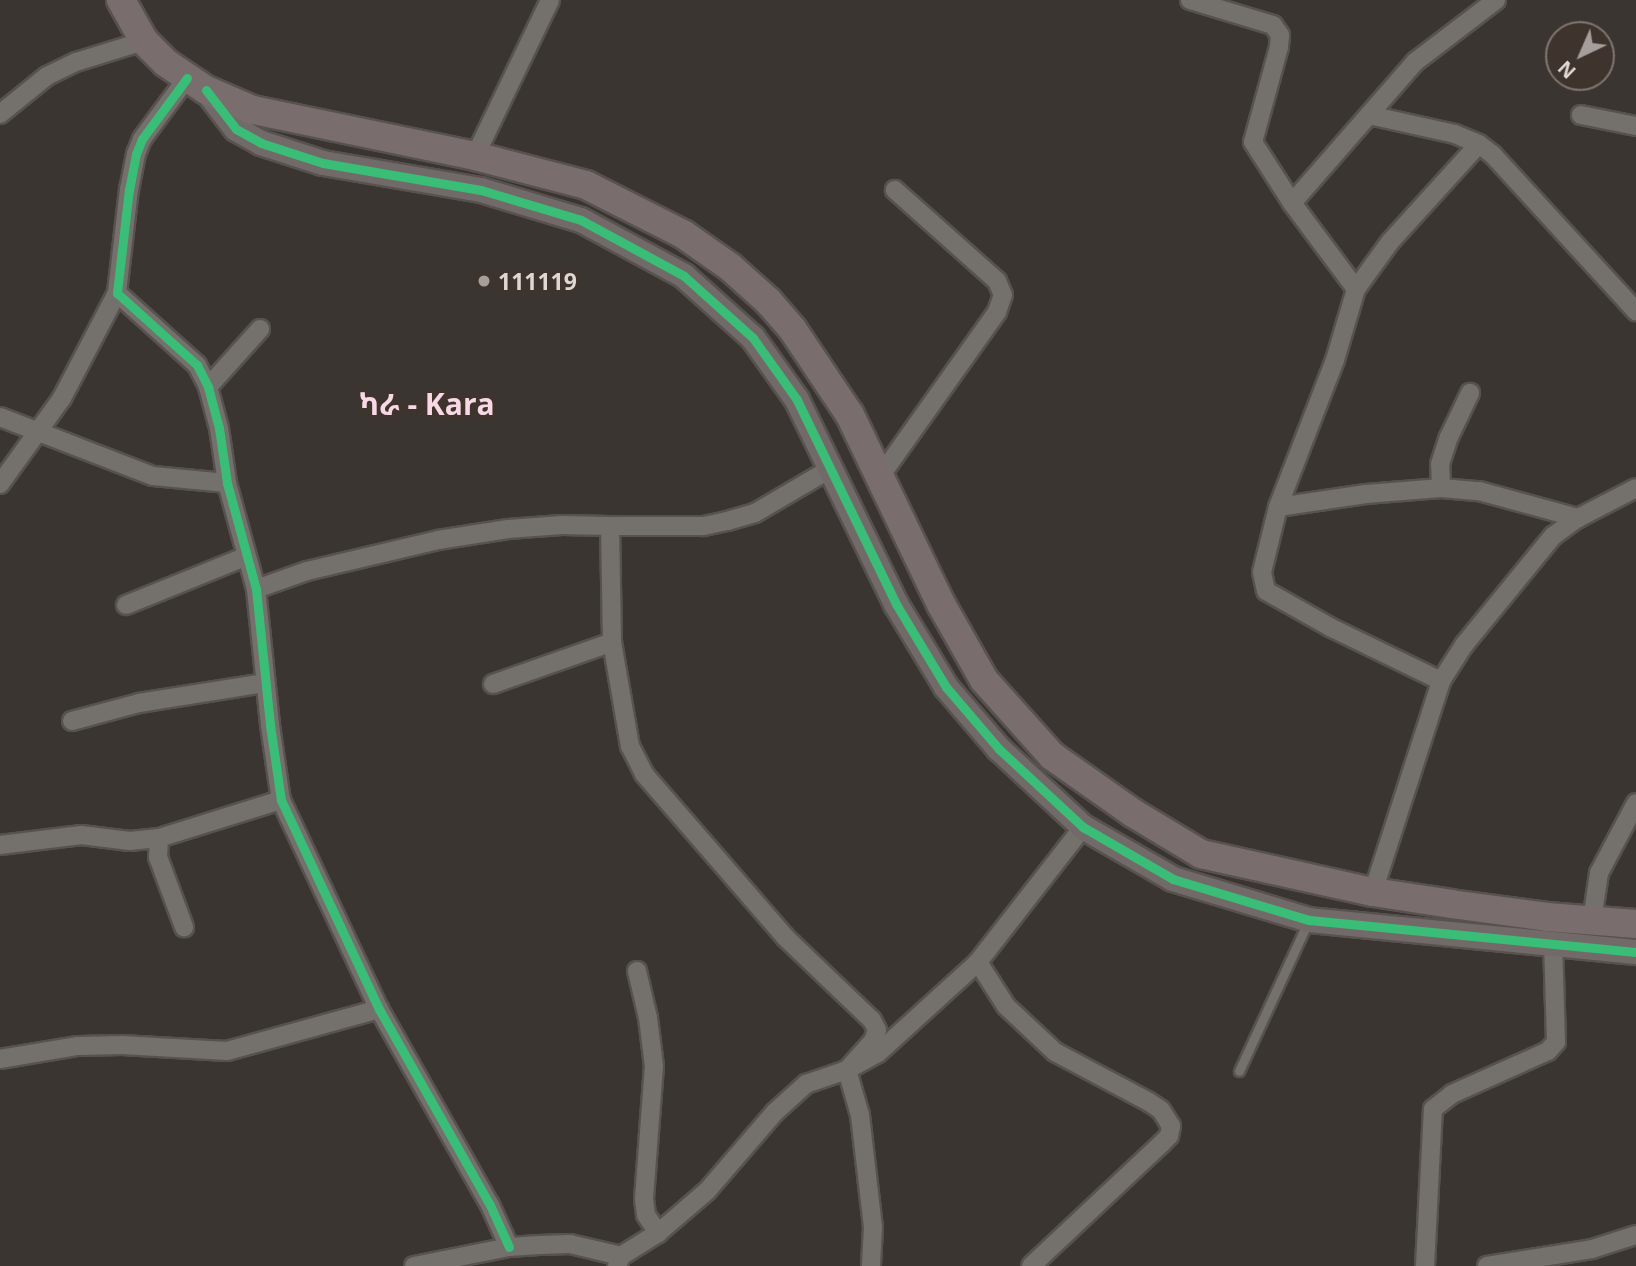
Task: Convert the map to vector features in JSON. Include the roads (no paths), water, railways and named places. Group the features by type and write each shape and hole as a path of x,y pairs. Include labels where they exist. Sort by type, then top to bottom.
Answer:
{"main road":[{"path":"121,0 144,41 196,84 253,110 475,156 586,185 683,234 730,267 768,302 793,330 850,415 941,604 984,680 1052,756 1133,813 1201,854 1373,892 1547,917 1636,923"}],"street":[{"path":"475,156 550,0"},
{"path":"1189,0 1236,8 1273,25 1279,35 1279,47 1254,130 1253,142 1292,203 1356,289"},
{"path":"1292,203 1415,62 1496,0"},
{"path":"0,114 47,76 76,62 144,41"},
{"path":"0,484 62,398 117,293 129,189 142,139 196,84 236,129 261,143 323,163 481,190 581,220 684,276 753,338 797,400 895,604 946,687 999,749 1083,827 1173,879 1309,920 1636,952"},
{"path":"1368,115 1455,134 1479,144 1636,311"},
{"path":"1581,115 1636,126"},
{"path":"1441,681 1330,627 1266,591 1262,572 1278,507 1335,360 1356,289 1390,242 1479,144"},
{"path":"879,478 998,312 1003,296 998,281 895,190"},
{"path":"117,293 197,365 208,387 219,428 227,482 256,589 265,683 281,800 379,1009 490,1205 509,1247"},
{"path":"208,387 260,330"},
{"path":"1441,488 1440,464 1449,437 1470,393"},
{"path":"0,417 153,476 227,482"},
{"path":"256,589 319,568 438,540 508,529 703,526 727,521 755,513 830,469"},
{"path":"1278,507 1366,494 1441,488 1479,491 1578,518"},
{"path":"1373,892 1441,681 1464,645 1553,536 1578,518 1636,488"},
{"path":"610,526 612,642 630,746 644,774 785,937 872,1020 877,1030 873,1041 847,1070"},
{"path":"126,605 246,557"},
{"path":"493,684 612,642"},
{"path":"72,721 139,703 265,683"},
{"path":"0,845 81,835 130,841 159,838 281,800"},
{"path":"1592,920 1599,873 1636,803"},
{"path":"414,1266 509,1247 570,1244 619,1261 707,1191 775,1112 806,1084 847,1070 887,1046 978,962 1083,827"},
{"path":"159,838 158,856 184,927"},
{"path":"1425,1266 1433,1108 1452,1094 1548,1051 1556,1042 1553,942"},
{"path":"978,962 1006,1006 1055,1052 1149,1102 1161,1110 1171,1126 1169,1136 1031,1266"},
{"path":"637,971 648,1018 654,1066 644,1199 646,1215 657,1233"},
{"path":"0,1059 78,1046 122,1045 227,1051 379,1009"},
{"path":"847,1070 860,1115 873,1227 871,1266"},
{"path":"1487,1266 1592,1248 1636,1235"},
{"path":"1586,1266 1592,1248"}],"lane":[{"path":"1239,1071 1309,920"}],"place":[{"name":"111119","path":"484,281"}],"district":[{"name":"ካራ - Kara","path":"427,404"}]}
